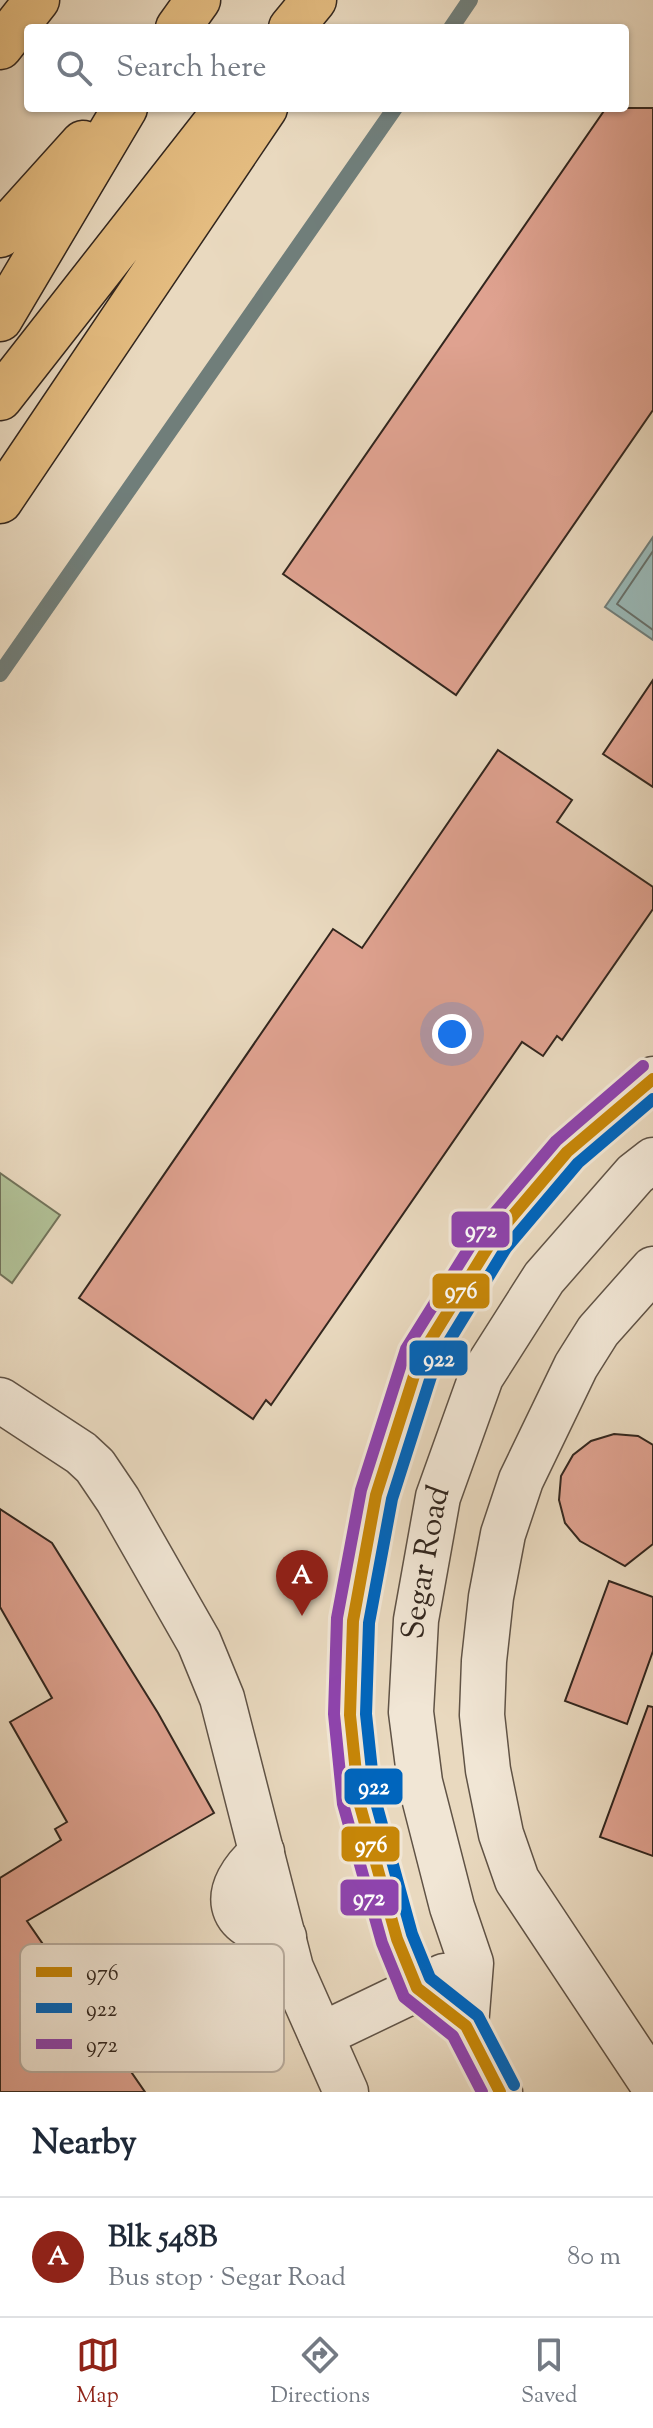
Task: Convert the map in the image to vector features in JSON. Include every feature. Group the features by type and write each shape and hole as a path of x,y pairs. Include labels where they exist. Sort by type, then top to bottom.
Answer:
{"highway":[{"path":"0,47 37,0"},
{"path":"181,24 198,0"},
{"path":"294,24 314,0"},
{"path":"322,24 338,0"},
{"path":"0,235 110,112"},
{"path":"0,319 123,112"},
{"path":"0,398 224,112"},
{"path":"0,501 262,112"}],"street":[{"name":"Segar Road","path":"417,1988 397,1939 359,1802 350,1715 353,1621 376,1495 420,1357 493,1239 567,1152 653,1079"},
{"name":"Segar Road","path":"466,2026 471,1963 452,1907 420,1782 411,1712 416,1620 438,1497 481,1377 544,1278 635,1174 653,1160"},
{"path":"653,1269 598,1331 576,1366 521,1480 503,1534 491,1597 482,1715 488,1770 517,1880 653,2085"},
{"path":"0,1400 81,1453 95,1466 118,1500 212,1670 244,1779 291,1968 346,2092"},
{"path":"321,2035 471,1963"},
{"path":"417,1988 466,2026 500,2092"}],"green space":[{"path":"0,1173 60,1215 12,1283 0,1274"}],"water":[{"path":"653,537 653,640 605,607"}],"building":[{"path":"653,108 653,410 456,695 283,574 603,112"},
{"path":"653,680 653,787 603,754"},
{"path":"498,750 572,800 557,822 653,887 653,909 562,1040 557,1036 543,1056 522,1042 271,1405 266,1400 253,1419 79,1298 333,929 362,948"},
{"path":"614,1434 638,1436 653,1445 653,1544 625,1566 580,1541 565,1523 559,1500 561,1476 573,1455 591,1441"},
{"path":"0,1509 52,1543 158,1713 214,1813 27,1921 43,1944 20,1944 20,2072 131,2072 145,2092 0,2092 0,1878 61,1840 55,1829 67,1822 10,1722 52,1698 0,1607"},
{"path":"609,1581 653,1597 653,1651 627,1724 565,1701"},
{"path":"648,1706 653,1707 653,1856 600,1837"}],"waterway":[{"path":"454,24 470,0"},
{"path":"0,674 392,112"}],"transit line":[{"name":"972","path":"482,2092 453,2036 404,1997 382,1943 343,1804 334,1714 337,1618 361,1490 406,1349 481,1229 556,1141 643,1066"},
{"name":"976","path":"500,2092 466,2026 417,1988 397,1939 359,1802 350,1715 353,1621 376,1495 420,1357 493,1239 567,1152 653,1079"},
{"name":"922","path":"514,2085 478,2016 430,1978 412,1934 375,1799 366,1714 369,1623 392,1499 435,1364 506,1248 578,1163 653,1099"}],"place":[{"name":"Blk 548B","path":"302,1616"}]}
